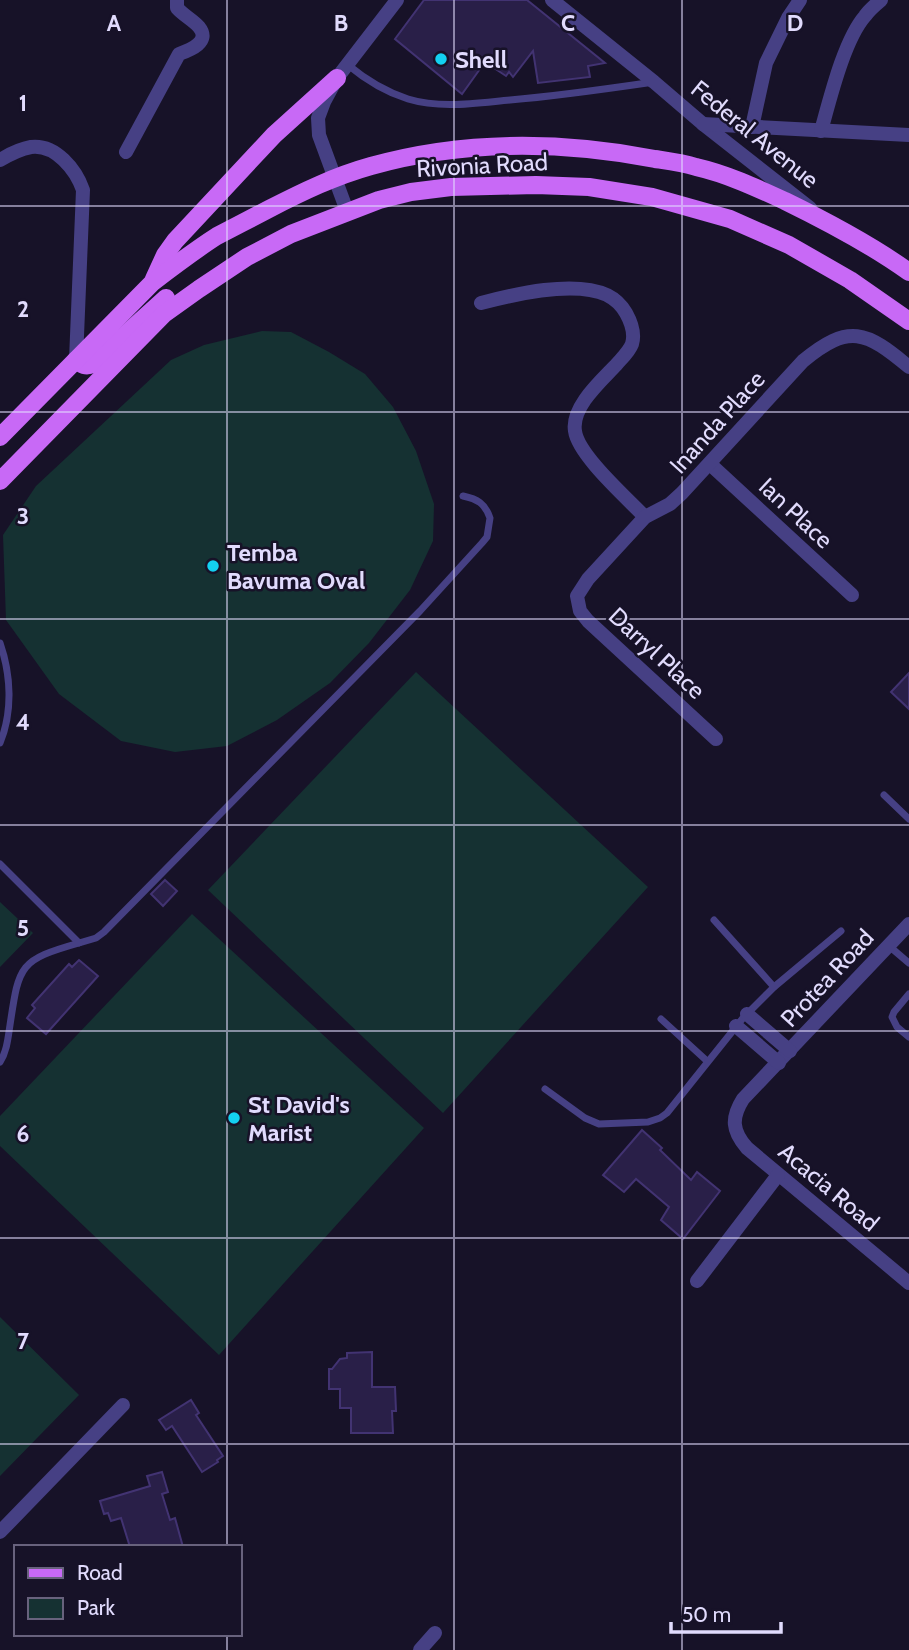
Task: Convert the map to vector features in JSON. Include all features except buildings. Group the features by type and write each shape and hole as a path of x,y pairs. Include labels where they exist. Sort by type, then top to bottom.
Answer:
{"main road":[{"path":"153,282 174,241 274,135 342,72"},
{"name":"Rivonia Road","path":"0,436 153,282 217,237 309,188 371,166 426,154 486,147 552,146 619,152 697,167 754,187 827,221 883,253 909,272"},
{"name":"Rivonia Road","path":"0,481 164,314 247,257 291,234 347,211 411,192 452,187 515,185 589,187 652,197 730,219 789,245 850,280 909,321"},
{"path":"76,360 82,365 93,364 158,304 189,281 223,264 247,257"}],"street":[{"path":"126,152 179,54 194,49 201,42 203,34 199,27 177,8 177,0"},
{"path":"347,211 319,135 318,118 342,72 397,0"},
{"name":"Federal Avenue","path":"552,0 827,221"},
{"path":"752,127 766,63 800,0"},
{"path":"821,131 853,33 881,0"},
{"path":"703,124 909,135"},
{"path":"0,160 33,146 47,149 70,166 83,190 76,360"},
{"path":"481,303 543,290 566,289 588,290 608,295 621,306 633,331 632,344 585,400 574,427 576,440 584,454 646,517"},
{"name":"Inanda Place","path":"577,596 588,579 646,517 670,504 682,493 803,361 817,350 847,336 862,336 886,347 909,367"},
{"name":"Ian Place","path":"710,464 852,595"},
{"name":"Darryl Place","path":"577,596 580,611 588,621 716,739"},
{"name":"Protea Road","path":"735,1117 744,1099 889,946 906,933"},
{"path":"747,1014 790,1051"},
{"name":"Protea Road","path":"736,1026 779,1063"},
{"name":"Acacia Road","path":"735,1117 738,1138 747,1148 909,1283"},
{"path":"697,1281 778,1175"},
{"path":"0,1532 122,1405"},
{"path":"420,1650 435,1633"}],"lane":[{"name":"Federal Avenue","path":"342,72 410,100 431,103 466,104 574,94 654,82"},
{"path":"0,1062 6,1051 16,984 29,963 41,955 89,940 104,932 411,621 482,543 491,517 482,503 463,496"},
{"path":"0,643 9,689 9,710 0,743"},
{"path":"884,795 909,819"},
{"path":"0,864 79,943"},
{"path":"714,920 775,987"},
{"path":"545,1089 585,1118 599,1124 648,1122 660,1118 667,1113 747,1014 841,930"},
{"path":"889,946 909,963"},
{"path":"909,994 892,1017 897,1027 909,1037"},
{"path":"662,1019 707,1061"}],"green space":[{"name":"Temba Bavuma Oval","path":"262,331 291,332 329,352 365,374 393,407 416,451 434,504 433,541 410,590 369,643 330,683 277,720 227,746 175,752 121,741 59,694 6,620 3,535 36,486 171,360 204,345"},
{"path":"416,672 648,887 443,1113 208,890"},
{"path":"0,902 33,933 0,967"},
{"path":"192,914 424,1128 219,1355 0,1146 0,1116"},
{"path":"0,1317 79,1395 0,1476"}],"place":[{"name":"Shell","path":"441,59"},
{"name":"Temba Bavuma Oval","path":"213,566"},
{"name":"St David's Marist","path":"234,1118"}]}
